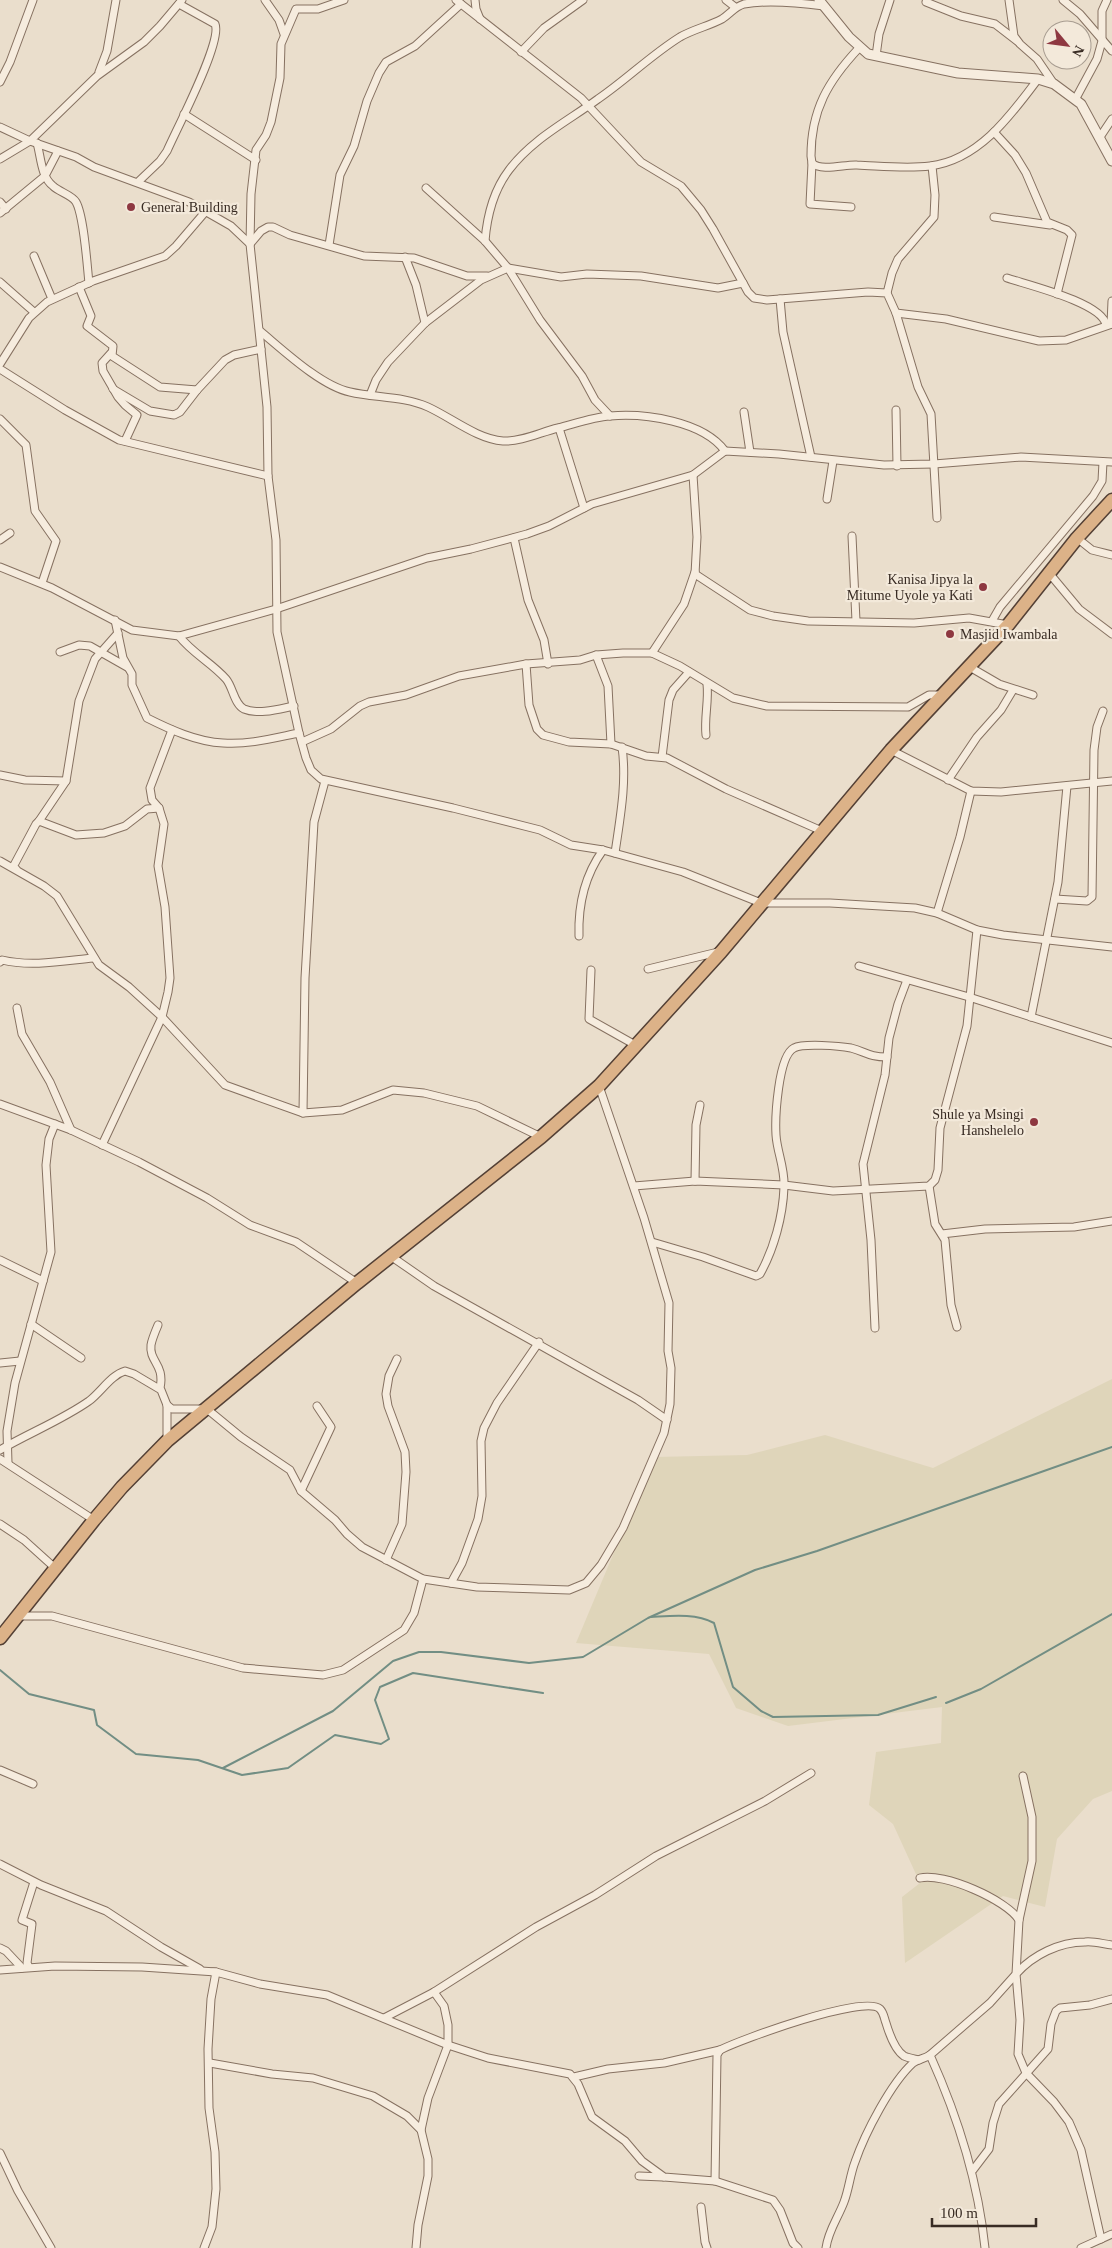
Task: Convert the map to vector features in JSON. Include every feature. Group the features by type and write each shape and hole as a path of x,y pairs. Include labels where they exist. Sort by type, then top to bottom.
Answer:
{"highway":[{"path":"0,1638 94,1520 122,1487 167,1441 357,1283 541,1138 599,1086 721,952 892,750 1008,625 1077,538 1112,500"}],"street":[{"path":"0,82 10,62 33,0"},
{"path":"97,76 107,50 116,0"},
{"path":"265,0 279,20 284,34"},
{"path":"344,0 318,9 296,9 284,34 280,49 280,78 272,122 256,150 251,194 250,244 267,407 268,476 276,540 276,609 279,643 299,733 311,770 326,781 453,808 540,830 571,846 603,850 694,876 761,903 915,908 936,913 976,930 1003,935 1112,947"},
{"path":"475,0 480,20"},
{"path":"521,52 544,28 583,0"},
{"path":"726,0 735,7"},
{"path":"876,56 879,34 890,0"},
{"path":"1009,0 1014,36 1017,40"},
{"path":"1063,0 1080,14 1112,51"},
{"path":"1076,98 1095,64 1102,41 1102,12 1107,0"},
{"path":"0,159 33,142 97,76 147,39 180,2 211,21 218,30 209,59 164,157 138,182"},
{"path":"329,245 340,175 354,146 370,95 382,67 391,58 414,46 458,2 589,106 641,162 681,186 713,229 752,296 758,299 780,299 877,292 887,293"},
{"path":"484,241 488,216 494,196 510,168 549,133 589,106 667,46 693,30 723,18 735,7 749,2 821,3 859,48 876,56 958,73 1038,79 1054,84 1076,98 1086,111 1112,161"},
{"path":"926,2 966,18 995,24 1038,59 1054,84"},
{"path":"851,207 810,204 811,141 815,116 836,76 859,48"},
{"path":"812,163 823,167 850,165 932,166 964,154 978,146 994,132 1038,79"},
{"path":"184,114 256,160"},
{"path":"1100,137 1112,119"},
{"path":"0,127 33,142 76,157 94,167 138,182 206,210 231,226 250,244"},
{"path":"994,132 1022,166 1043,214 1050,225"},
{"path":"33,142 45,176 51,185 76,202 85,243 89,283"},
{"path":"0,202 3,211 45,176 58,151"},
{"path":"932,166 935,195 934,217 898,259 892,272 887,293 896,313 918,387 931,414 937,518"},
{"path":"426,188 484,241 508,268 535,313 582,376 595,400 610,416"},
{"path":"0,364 34,312 52,299 79,287 165,256 176,246 206,210"},
{"path":"994,217 1050,225 1067,230 1072,235 1057,294"},
{"path":"250,244 257,234 268,227 369,256 414,258 467,276 491,276"},
{"path":"34,256 52,299"},
{"path":"405,258 416,285 425,323"},
{"path":"370,395 376,380 388,362 425,323 462,293 508,268 560,277 587,274 647,276 718,288 743,283"},
{"path":"1007,278 1057,294 1099,313 1110,325"},
{"path":"0,282 34,312"},
{"path":"79,287 91,316 87,326 113,346 111,353 101,365 124,406 137,414 125,441"},
{"path":"780,299 783,332 811,457"},
{"path":"1110,325 1112,300"},
{"path":"896,313 946,319 1039,342 1066,340 1110,325"},
{"path":"260,331 279,348 337,388 350,392 403,400 428,407 485,436 503,441 512,441 610,416 635,416 683,423 717,441 725,451"},
{"path":"113,389 150,411 172,415 180,412 197,390 225,360 234,355 261,349"},
{"path":"111,353 114,357 160,388 197,390"},
{"path":"0,369 107,434 125,441 268,476"},
{"path":"896,410 897,466"},
{"path":"744,412 750,452"},
{"path":"0,419 26,445 35,511 56,541 42,583"},
{"path":"559,428 584,508"},
{"path":"0,568 42,583 132,630 179,636 276,609 427,558 514,538 549,526 592,504 693,475 725,451 897,466 1021,456 1112,462"},
{"path":"827,499 833,461"},
{"path":"992,621 1000,606 1093,496 1102,481 1103,462"},
{"path":"652,653 681,609 695,572 696,537 693,475"},
{"path":"0,540 10,533"},
{"path":"852,536 856,621"},
{"path":"514,538 528,600 544,640 548,664"},
{"path":"1077,538 1092,550 1112,555"},
{"path":"695,572 699,579 756,612 773,616 808,621 914,624 964,618 1008,625"},
{"path":"1049,574 1079,609 1112,634"},
{"path":"115,620 127,667"},
{"path":"16,869 13,867 30,832 39,822 66,781 79,701 100,652 118,633"},
{"path":"179,636 225,679 240,706 249,710 268,711 294,706"},
{"path":"60,652 84,645 127,667 132,673 132,685 146,716 172,730 222,743 250,742 299,733"},
{"path":"302,742 330,729 360,706 369,702 406,695 459,676 526,664 548,664 580,660 596,655 652,653 733,698 754,704 777,707 802,705 908,707 928,695 942,695"},
{"path":"596,655 608,686 611,744"},
{"path":"526,664 529,705 534,723 540,734 553,740 611,744 646,756 662,757 674,761 698,776 822,831"},
{"path":"968,666 1014,690 1033,695"},
{"path":"662,757 669,700 673,690 689,672"},
{"path":"706,735 704,724 708,695 707,684"},
{"path":"948,780 977,737 1001,710 1014,690"},
{"path":"1055,899 1087,901 1092,898 1093,782 1097,727 1103,711"},
{"path":"102,1145 162,1017 170,978 164,891 158,866 164,831 159,808 152,800 150,788 172,730"},
{"path":"615,854 623,792 622,747"},
{"path":"892,750 971,791 1001,792 1112,781"},
{"path":"0,775 19,779 66,781"},
{"path":"303,1112 305,978 314,822 326,781"},
{"path":"1031,1017 1055,899 1066,786"},
{"path":"936,913 960,837 971,791"},
{"path":"39,822 76,835 104,833 125,826 147,809 159,808"},
{"path":"579,936 579,914 583,896 594,862 603,850"},
{"path":"0,861 44,886 57,896 99,965 129,987 162,1017 225,1085 303,1112 342,1110 378,1095 402,1090 441,1096 477,1106 541,1138"},
{"path":"957,1327 951,1306 945,1240 935,1224 932,1214 930,1186 935,1180 938,1170 940,1128 967,1026 976,930"},
{"path":"648,969 721,952"},
{"path":"1,961 46,963 93,958"},
{"path":"859,966 969,997 1112,1042"},
{"path":"591,970 589,1019 637,1046"},
{"path":"875,1328 863,1164 885,1075 889,1038 898,1004 908,980"},
{"path":"17,1008 22,1034 55,1093 71,1130"},
{"path":"652,1242 759,1275 771,1248 779,1222 784,1185 776,1134 778,1087 782,1070 793,1048 812,1046 851,1048 868,1056 887,1057"},
{"path":"167,1405 172,1409 207,1409 241,1437 290,1470 301,1491 335,1520 346,1534 362,1547 423,1579 477,1588 569,1590 586,1583 601,1565 623,1528 664,1434 667,1420 671,1368 668,1351 669,1303 634,1186 599,1086"},
{"path":"0,1104 71,1130 184,1185 250,1225 296,1242 357,1283"},
{"path":"695,1181 696,1125 700,1105"},
{"path":"8,1463 9,1415 20,1360 51,1248 46,1165 49,1139 55,1124"},
{"path":"634,1186 695,1181 784,1185 819,1191 930,1186"},
{"path":"942,1234 984,1229 1074,1227 1112,1220"},
{"path":"392,1257 434,1286 539,1342 595,1377 638,1400 667,1420"},
{"path":"0,1260 43,1281"},
{"path":"31,1324 81,1358"},
{"path":"158,1326 151,1345 152,1356 160,1366 162,1380 160,1388 167,1405 167,1441"},
{"path":"451,1583 462,1563 478,1520 482,1496 481,1441 484,1428 497,1403 539,1342"},
{"path":"386,1560 402,1524 406,1472 405,1452 388,1406 386,1394 389,1376 397,1359"},
{"path":"0,1362 20,1360"},
{"path":"0,1450 91,1400 122,1371 134,1374 160,1388"},
{"path":"301,1491 331,1427 317,1406"},
{"path":"0,1459 94,1520"},
{"path":"0,1524 24,1540 55,1568"},
{"path":"17,1616 52,1616 243,1668 323,1675 343,1670 404,1630 417,1606 423,1579"},
{"path":"0,1770 33,1784"},
{"path":"384,2018 434,1992 536,1927 595,1895 656,1856 765,1801 811,1774"},
{"path":"1023,1776 1032,1817 1032,1861 1019,1920 1016,1974 1020,2020 1018,2054 1026,2073 1054,2102 1069,2122 1081,2150 1101,2239"},
{"path":"0,1864 34,1882 106,1911 184,1962 199,1969 260,1984 327,1995 448,2045 488,2058 565,2073 574,2078 592,2117 625,2141 642,2161 664,2177"},
{"path":"920,1878 954,1881 1007,1908 1019,1920"},
{"path":"25,1967 32,1924 22,1920 34,1882"},
{"path":"826,2248 827,2238 844,2202 854,2162 870,2128 903,2074 919,2060 930,2056 980,2013 1016,1974 1038,1955 1058,1947 1084,1942 1112,1945"},
{"path":"0,1948 25,1967"},
{"path":"0,1970 25,1967 142,1967 216,1972"},
{"path":"204,2248 212,2227 216,2189 215,2152 209,2108 210,2063 208,2049 211,1999 216,1972"},
{"path":"416,2248 418,2225 429,2167 421,2130 428,2098 448,2045 448,2025 444,2006 434,1992"},
{"path":"973,2170 989,2149 994,2118 999,2104 1048,2048 1051,2024 1056,2011 1112,1999"},
{"path":"574,2078 608,2069 664,2063 720,2050 786,2024 824,2016 844,2008 873,2005 882,2011 895,2044 904,2056 919,2060"},
{"path":"715,2180 717,2055 720,2050"},
{"path":"930,2056 944,2086 973,2170 985,2248"},
{"path":"210,2063 272,2074 313,2078 349,2088 393,2106 421,2130"},
{"path":"0,2153 27,2208 52,2248"},
{"path":"639,2176 715,2180 773,2200 780,2210 793,2243 798,2248"},
{"path":"701,2207 705,2242 708,2248"},
{"path":"1081,2248 1112,2234"}],"shaded area":[{"path":"1112,1379 1112,1791 1093,1799 1057,1839 1045,1907 1003,1896 905,1963 902,1897 920,1883 893,1824 869,1805 876,1752 941,1743 942,1707 788,1726 736,1708 709,1654 576,1643 654,1457 747,1455 825,1435 933,1468"}],"waterway":[{"path":"223,1768 333,1711 393,1661 419,1652 441,1652 529,1663 583,1657 648,1618 755,1570 817,1551 1112,1447"},
{"path":"946,1703 981,1689 1112,1614"},
{"path":"651,1617 691,1616 714,1623 733,1687 761,1711 773,1717 878,1715 936,1697"},
{"path":"0,1670 29,1694 94,1710 97,1725 136,1754 198,1760 242,1775 288,1768 335,1735 381,1744 389,1739 375,1700 380,1687 413,1673 543,1693"}],"place":[{"name":"General Building","path":"131,207"},
{"name":"Kanisa Jipya la Mitume Uyole ya Kati","path":"983,587"},
{"name":"Masjid Iwambala","path":"950,634"},
{"name":"Shule ya Msingi Hanshelelo","path":"1034,1122"}]}
